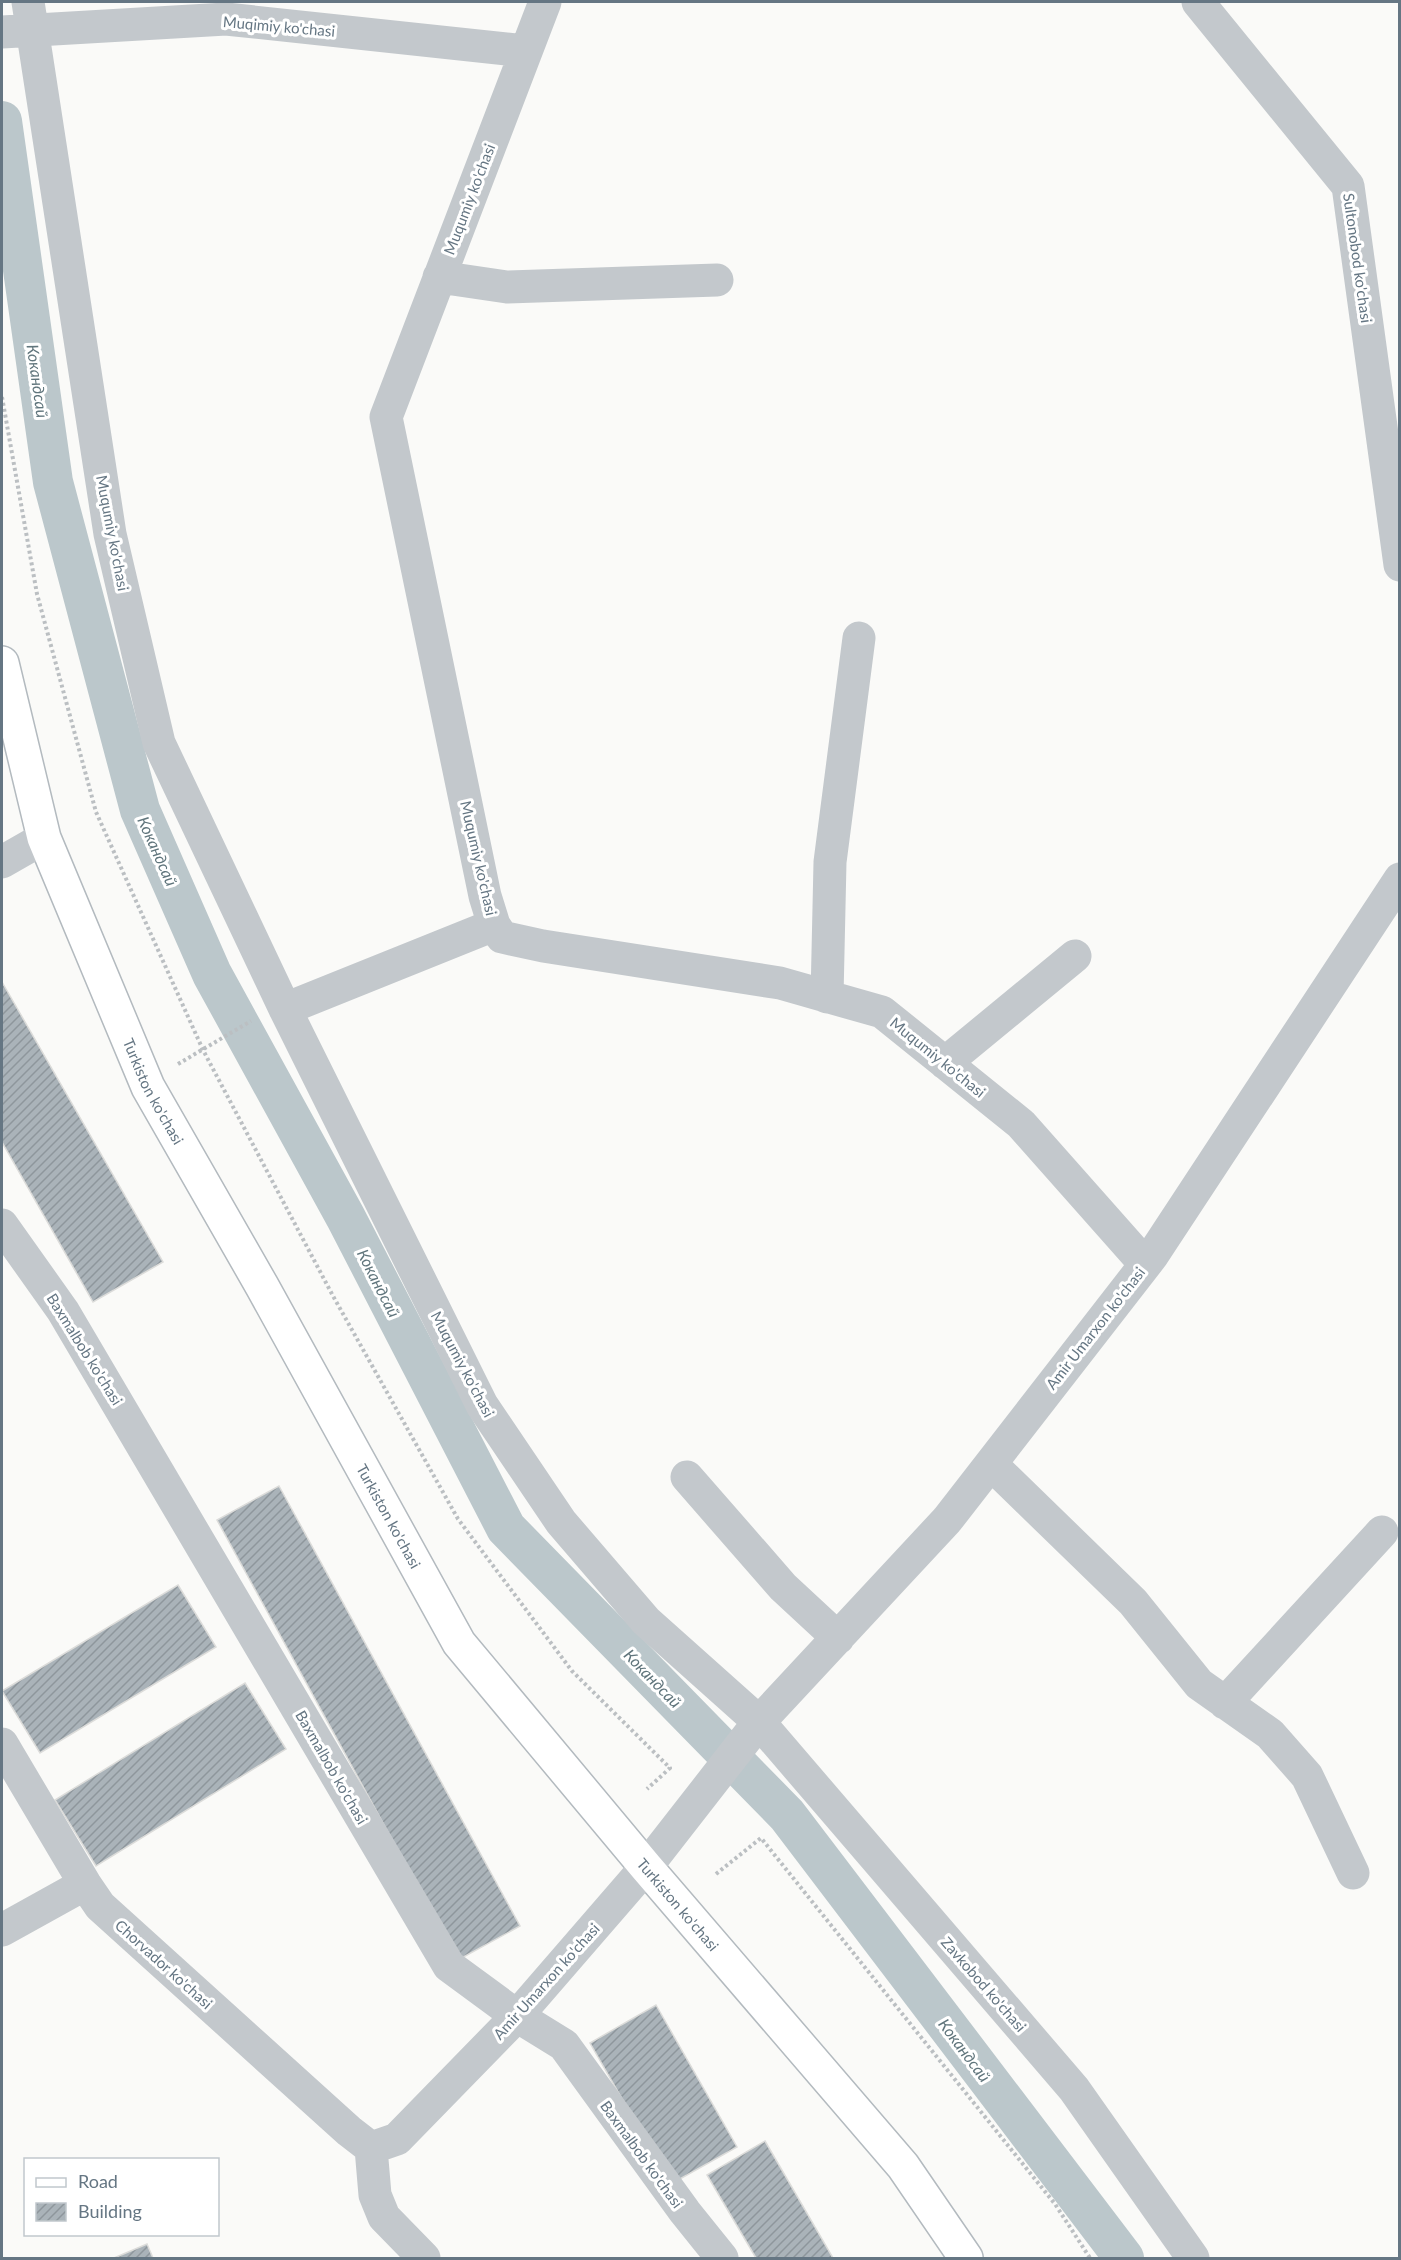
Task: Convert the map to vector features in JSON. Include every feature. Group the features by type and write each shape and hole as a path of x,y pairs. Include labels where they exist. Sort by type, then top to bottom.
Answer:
{"main road":[{"name":"Turkiston ko'chasi","path":"2,663 44,838 148,1087 262,1286 459,1643 645,1867 903,2166 966,2259"}],"street":[{"name":"Muqumiy ko'chasi","path":"545,2 386,417 485,896 494,925 502,937 543,946 780,983 882,1012 1021,1124 1145,1264"},
{"name":"Sultonobod ko'chasi","path":"1198,2 1348,186 1400,565"},
{"name":"Muqimiy ko'chasi","path":"20,21 226,19 525,51"},
{"name":"Muqumiy ko'chasi","path":"20,21 110,534 159,743 270,1014 482,1405 561,1522 645,1621 751,1732"},
{"path":"439,277 507,287 717,280"},
{"path":"827,997 830,862 858,638"},
{"path":"2,862 44,838"},
{"name":"Amir Umarxon ko'chasi","path":"371,2148 397,2139 517,2016 645,1867 751,1732 947,1520 1145,1264 1400,879"},
{"name":"Muqumiy ko'chasi","path":"270,1014 494,925"},
{"path":"945,1063 1075,956"},
{"name":"Baxmalbob ko'chasi","path":"2,1225 63,1311 449,1966 517,2016 564,2045 685,2212 722,2259"},
{"path":"991,1464 1133,1602 1199,1684 1270,1734 1307,1776 1353,1873"},
{"path":"687,1477 783,1587 838,1638"},
{"path":"1225,1703 1382,1532"},
{"name":"Zavkobod ko'chasi","path":"751,1732 1074,2089 1193,2259"},
{"name":"Chorvador ko'chasi","path":"2,1744 100,1906 349,2131 371,2148"},
{"path":"2,1930 85,1884"},
{"path":"371,2148 375,2195 384,2217 424,2259"}],"path":[{"path":"2,397 37,594 96,812 203,1050 333,1296 458,1519 572,1671 670,1768 647,1789"},
{"path":"172,1067 270,1014"},
{"path":"716,1874 761,1838 1055,2204 1090,2259"}],"building":[{"path":"2,982 163,1262 93,1302 2,1142"},
{"path":"279,1486 520,1926 458,1960 217,1520"},
{"path":"178,1585 216,1647 40,1753 2,1691"},
{"path":"245,1683 286,1749 96,1866 55,1800"},
{"path":"656,2005 737,2147 671,2184 590,2043"},
{"path":"765,2141 833,2258 756,2258 707,2175"},
{"path":"147,2244 153,2258 114,2258"}],"waterway":[{"name":"Кокандсай","path":"2,121 53,482 140,810 212,974 346,1218 506,1528 787,1815 1124,2258"}]}
